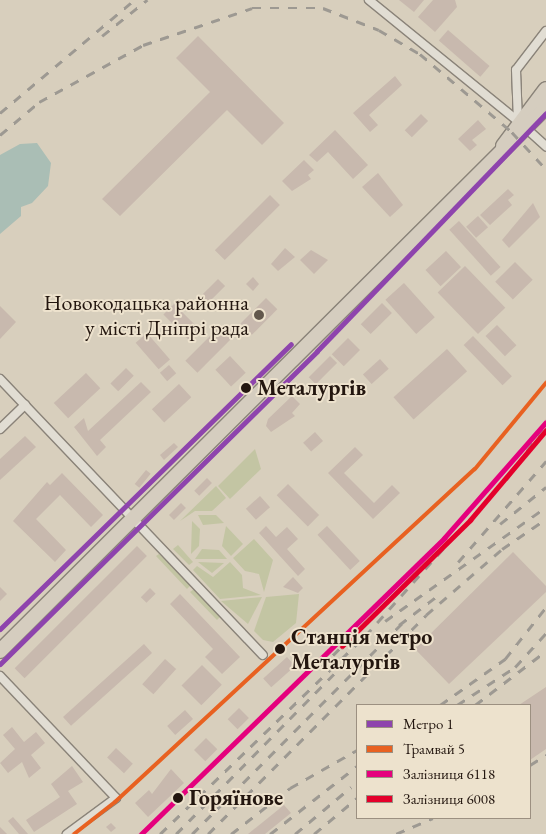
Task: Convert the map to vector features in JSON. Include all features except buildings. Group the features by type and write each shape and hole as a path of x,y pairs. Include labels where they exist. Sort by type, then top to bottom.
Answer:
{"highway":[{"path":"0,651 494,161 523,125 546,89"},
{"path":"523,125 546,107"}],"street":[{"path":"369,0 523,125 546,146"},
{"path":"523,125 516,70 546,31"},
{"path":"0,379 135,518 263,655"},
{"path":"0,429 25,405"},
{"path":"0,676 116,798 67,834"}],"green space":[{"path":"255,449 261,469 230,499 218,486"},
{"path":"216,486 226,498 212,511 195,511 180,521"},
{"path":"198,515 216,515 224,523 203,525"},
{"path":"192,521 200,529 199,546 191,554"},
{"path":"226,526 243,544 231,556 222,546"},
{"path":"254,539 273,560 264,592 259,574 245,571 233,558"},
{"path":"178,545 193,562 189,565 173,549"},
{"path":"202,549 219,550 227,559 195,559"},
{"path":"159,554 191,585 187,589 156,556"},
{"path":"198,562 224,563 212,573"},
{"path":"230,562 242,575 243,588 261,595 220,599 193,570 197,566 213,577"},
{"path":"194,589 220,617 217,620 190,592"},
{"path":"299,594 296,623 273,642 263,640 254,631 266,597"},
{"path":"262,597 248,624 221,601"}],"shaded area":[{"path":"37,143 51,163 48,186 32,203 21,207 21,216 0,234 0,155 20,144"}],"railway":[{"path":"0,113 134,0"},
{"path":"102,36 147,0"},
{"path":"0,135 39,102 143,45 252,8 323,8 379,30 420,54 512,132 546,169"},
{"path":"506,480 546,424"},
{"path":"458,562 546,461"},
{"path":"500,524 546,487"},
{"path":"385,621 546,507"},
{"path":"502,549 546,519"},
{"path":"160,834 365,636 450,541"},
{"path":"208,834 426,615 508,544"},
{"path":"399,625 437,596"},
{"path":"441,704 505,659 546,607"},
{"path":"192,834 405,620"},
{"path":"459,704 515,667 546,633"},
{"path":"320,668 342,646"},
{"path":"476,704 546,651"},
{"path":"176,834 335,673"},
{"path":"231,834 290,788 356,751"},
{"path":"531,764 546,755"},
{"path":"270,834 356,767"},
{"path":"295,834 351,787"},
{"path":"314,834 356,799"},
{"path":"396,834 431,819"}],"metro line":[{"name":"1","path":"0,664 317,351 546,113"},
{"name":"1","path":"0,629 291,344"}],"tram line":[{"name":"5","path":"74,834 115,802 475,469 546,383"}],"rail line":[{"name":"6118","path":"141,834 444,538 546,422"},
{"name":"6008","path":"342,646 470,520 546,430"}],"place":[{"name":"Новокодацька районна у місті Дніпрі рада","path":"259,315"},
{"name":"Металургів","path":"246,388"},
{"name":"Станція метро Металургів","path":"280,649"},
{"name":"Горяїнове","path":"178,798"}]}
